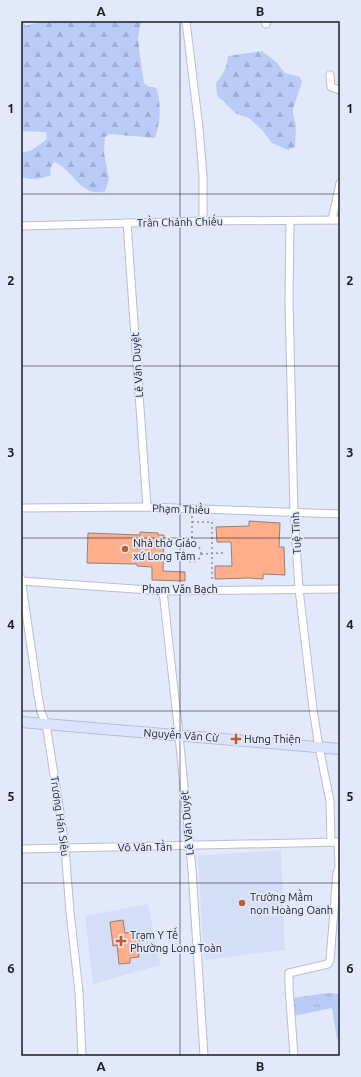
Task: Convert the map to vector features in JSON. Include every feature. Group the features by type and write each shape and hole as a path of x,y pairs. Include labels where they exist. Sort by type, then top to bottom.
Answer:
{"main road":[{"name":"Nguyễn Văn Cừ","path":"21,722 340,748"}],"street":[{"path":"186,21 199,128 203,176 204,222"},
{"path":"330,75 331,87 340,90"},
{"path":"336,220 340,183"},
{"name":"Trần Chánh Chiếu","path":"21,226 336,220"},
{"name":"Tuệ Tĩnh","path":"290,222 289,300 294,513 298,589 307,669 319,747 330,801 339,867 337,873 330,960 328,964 289,973 294,1056"},
{"name":"Lê Văn Duyệt","path":"127,223 147,507"},
{"name":"Phạm Thiều","path":"21,508 147,507 340,514"},
{"name":"Phạm Văn Bạch","path":"21,580 163,591 340,589"},
{"name":"Trương Hán Siêu","path":"21,580 38,695 41,712 46,724 65,848 70,912 79,992 82,1056"},
{"name":"Lê Văn Duyệt","path":"163,591 190,846 204,1056"},
{"name":"Võ Văn Tần","path":"21,849 336,842"}],"path":[{"path":"192,516 192,544"},
{"path":"192,522 212,522 211,590"},
{"path":"188,544 192,544 199,548 201,554 199,560 193,563 184,560 182,554 184,548 188,544"},
{"path":"201,554 223,553"}],"shaded area":[{"name":"Trường Mầm non Hoàng Oanh","path":"281,850 285,950 204,960 198,856"},
{"name":"Trạm Y Tế Phường Long Toàn","path":"148,904 160,965 93,984 85,916"}],"green space":[{"path":"21,21 24,21 25,26 43,21 141,21 138,38 144,83 149,87 154,87 157,89 160,108 158,125 155,138 109,134 105,137 104,153 109,179 105,191 90,191 83,187 61,166 54,162 50,169 51,175 36,179 21,177 21,153 32,150 47,139 46,132 21,131"},
{"path":"262,51 276,62 285,73 300,77 302,82 293,109 296,125 295,147 288,150 272,143 262,130 249,118 237,114 219,98 217,94 216,83 224,71 228,56"},
{"path":"340,990 340,1039 337,1039 332,1008 293,1016 292,998 328,993 339,994"}],"building":[{"path":"249,521 280,523 279,547 284,547 285,575 263,574 263,579 215,579 215,566 232,566 231,542 217,542 216,527 249,526"},
{"name":"Nhà thờ Giáo xứ Long Tâm","path":"140,532 158,533 158,535 164,535 163,571 185,572 185,581 152,580 152,567 137,566 137,564 87,563 88,533 140,535"},
{"path":"123,920 125,933 138,931 140,952 138,952 139,957 130,958 130,963 119,964 117,945 113,946 110,922"}],"place":[{"name":"Nhà thờ Giáo xứ Long Tâm","path":"125,549"},
{"name":"Hưng Thiện","path":"236,739"},
{"name":"Trường Mầm non Hoàng Oanh","path":"242,903"},
{"name":"Trạm Y Tế Phường Long Toàn","path":"121,941"}]}
